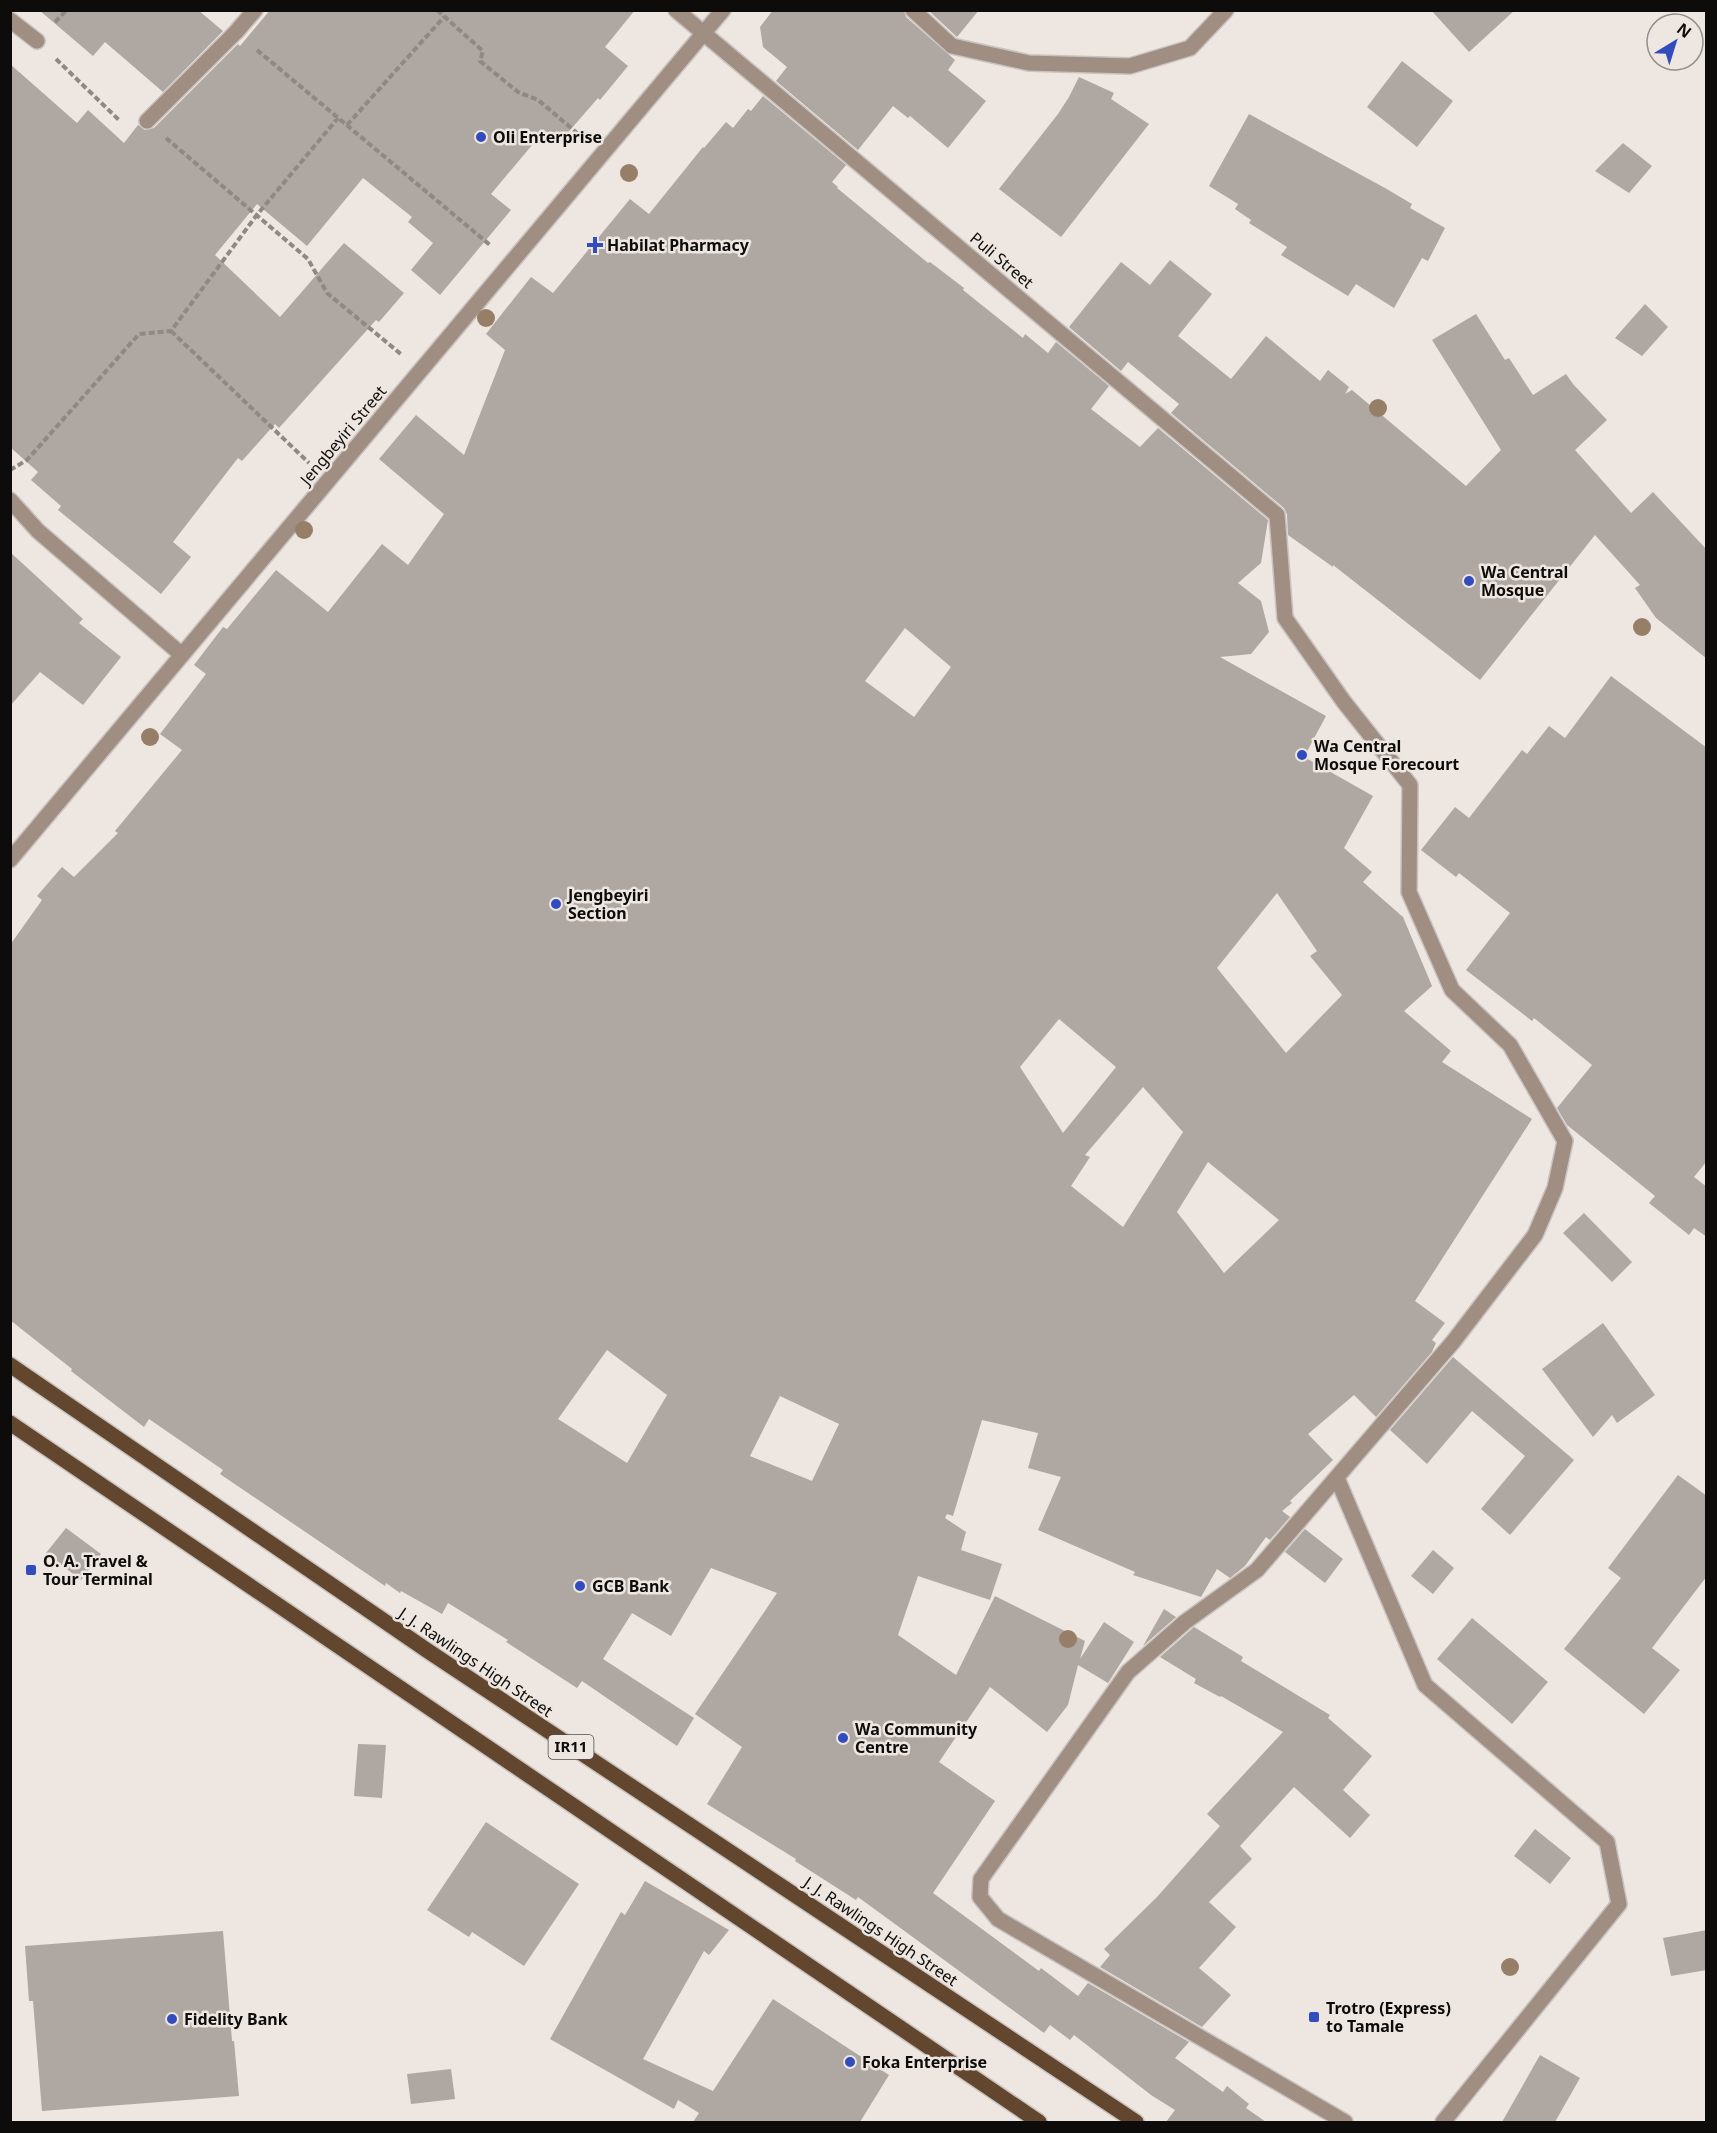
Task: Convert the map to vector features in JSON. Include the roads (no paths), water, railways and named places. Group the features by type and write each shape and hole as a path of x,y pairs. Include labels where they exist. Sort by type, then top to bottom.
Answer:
{"main road":[{"name":"J. J. Rawlings High Street","path":"10,1365 428,1651 1136,2122"},
{"name":"IR11","path":"10,1423 1039,2122"}],"street":[{"path":"147,121 255,10"},
{"name":"Puli Street","path":"676,10 1277,515 1285,618 1344,702 1410,785 1409,892 1452,990 1510,1045 1565,1141 1555,1188 1535,1235 1453,1342 1337,1478"},
{"name":"Jengbeyiri Street","path":"10,860 723,10"},
{"path":"913,10 952,46 1029,63 1130,66 1190,48 1226,10"},
{"path":"10,20 37,41"},
{"path":"10,500 38,531 182,656"},
{"path":"1345,2122 998,1919 980,1897 981,1879 1128,1672 1185,1622 1257,1570 1337,1478 1425,1685 1607,1842 1619,1905 1443,2122"}],"place":[{"name":"Oli Enterprise","path":"481,137"},
{"name":"Habilat Pharmacy","path":"595,245"},
{"name":"Wa Central Mosque","path":"1469,581"},
{"name":"Wa Central Mosque Forecourt","path":"1302,755"},
{"name":"Jengbeyiri Section","path":"556,904"},
{"name":"O. A. Travel & Tour Terminal","path":"31,1570"},
{"name":"GCB Bank","path":"580,1586"},
{"name":"Wa Community Centre","path":"843,1738"},
{"name":"Trotro (Express) to Tamale","path":"1314,2017"},
{"name":"Fidelity Bank","path":"172,2019"},
{"name":"Foka Enterprise","path":"850,2062"}]}
